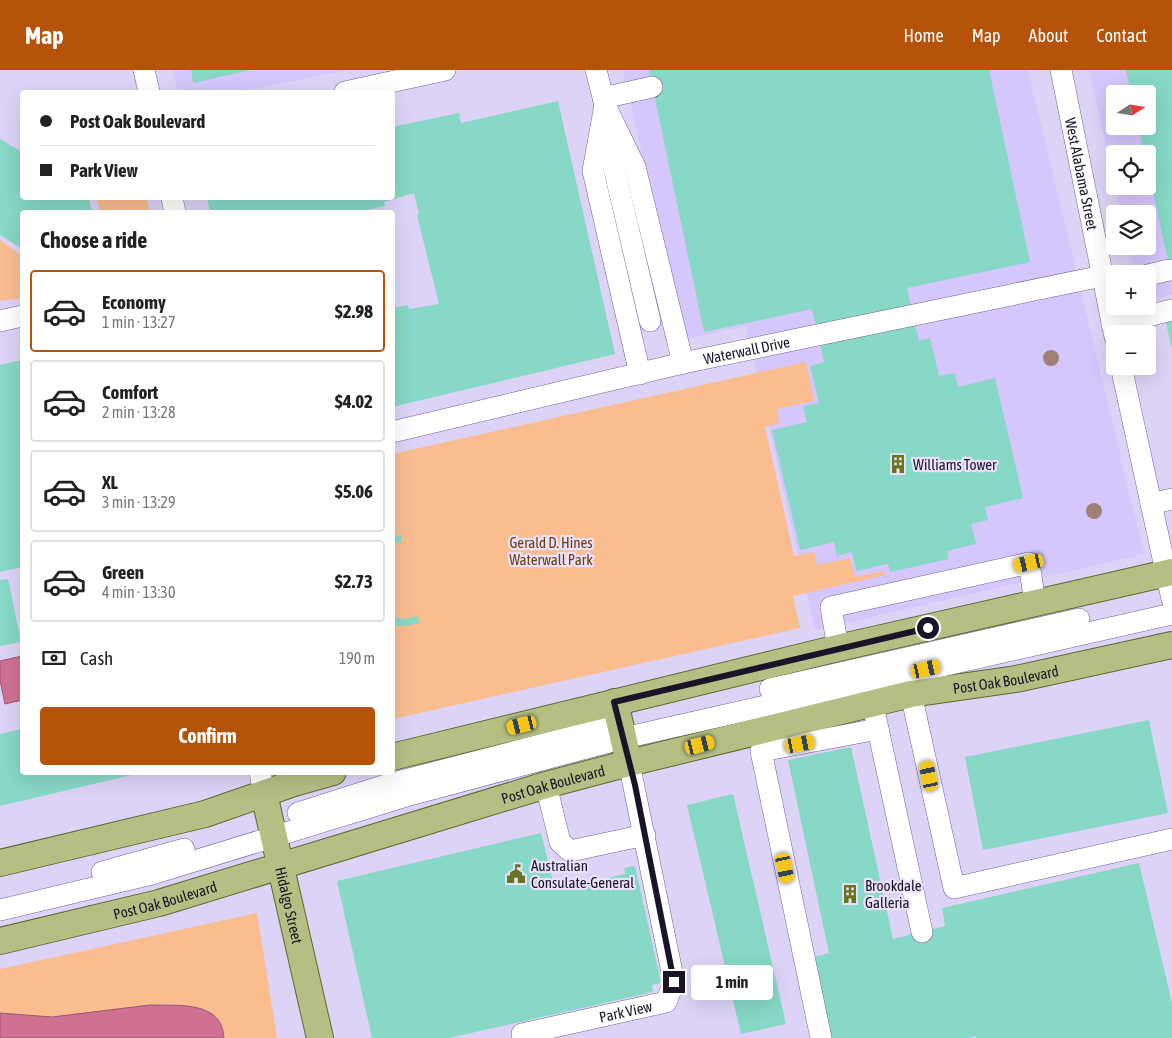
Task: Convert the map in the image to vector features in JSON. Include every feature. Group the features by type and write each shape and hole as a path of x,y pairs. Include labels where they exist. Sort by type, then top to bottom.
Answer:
{"main road":[{"path":"395,757 619,721 838,648 1169,572"},
{"name":"Post Oak Boulevard","path":"0,941 159,903 546,785 629,763 872,702 910,694 1016,679 1172,645"},
{"path":"619,721 629,763"},
{"path":"0,863 205,814 262,783 294,783 322,775"},
{"name":"Hidalgo Street","path":"262,783 320,1038"}],"street":[{"path":"144,70 149,90"},
{"path":"354,90 445,70"},
{"path":"596,70 604,102 614,168 650,321"},
{"name":"West Alabama Street","path":"1061,70 1106,277"},
{"path":"604,102 652,87"},
{"path":"604,102 635,167 683,363"},
{"path":"604,102 593,171 640,374"},
{"path":"1156,273 1169,270"},
{"name":"Waterwall Drive","path":"395,431 683,363 1106,282"},
{"path":"1131,325 1172,310"},
{"path":"0,321 20,316"},
{"path":"0,895 413,794 619,721 1172,599 1169,572 1151,504 1123,375"},
{"path":"1151,504 1172,499"},
{"path":"838,648 831,607 1029,563 1034,603"},
{"path":"619,721 1172,614"},
{"path":"910,694 954,888 1172,839"},
{"path":"872,702 922,932"},
{"path":"821,1038 761,752 878,729"},
{"name":"Park View","path":"522,1034 666,1002 674,982 629,763"},
{"path":"546,785 560,842 570,851 645,835"},
{"path":"0,910 152,874 272,829"}],"shaded area":[{"path":"173,70 346,70 250,90 178,90"},
{"path":"623,70 1028,70 1144,554 815,630 746,326 684,340"},
{"path":"1089,70 1172,70 1172,295 1156,298 1156,265 1133,265 1131,255 1156,255 1156,205 1119,205 1117,195 1156,195 1156,145 1106,145"},
{"path":"20,656 20,700 5,704 0,680 0,661"},
{"path":"150,1005 185,1006 207,1011 216,1017 224,1038 0,1038 0,1013 52,1017"}],"green space":[{"path":"97,200 147,200 149,210 100,210"},
{"path":"0,240 20,255 20,298 0,301"},
{"name":"Gerald D. Hines Waterwall Park","path":"806,362 814,401 777,409 779,423 765,427 794,556 814,552 817,565 850,558 855,577 884,571 885,575 793,596 800,628 395,719 395,453"},
{"path":"257,913 277,1038 0,1038 0,969"}],"building":[{"path":"191,70 246,70 246,71 193,83"},
{"path":"649,70 989,70 1030,262 907,288 919,341 930,338 939,376 955,373 958,387 995,378 1023,498 985,507 988,520 971,524 976,544 947,551 949,559 890,572 888,564 856,571 852,552 837,556 834,542 800,550 772,430 807,422 803,406 819,403 810,366 824,362 812,309 704,332"},
{"path":"1126,70 1172,70 1172,279 1154,195 1156,195 1156,145 1142,145 1140,135 1156,135 1156,85 1129,85"},
{"path":"558,101 615,354 395,406 395,307 408,305 409,309 439,304 417,215 419,215 414,193 395,199 395,126 459,113 461,123"},
{"path":"0,139 20,151 20,200 89,200 92,210 20,210 20,248 0,235"},
{"path":"207,200 391,200 384,202 385,206 366,210 210,210"},
{"path":"1172,321 1172,346 1171,346 1166,322"},
{"path":"20,360 20,567 0,572 0,365"},
{"path":"401,535 401,542 395,544 395,536"},
{"path":"8,579 20,642 0,646 0,580"},
{"path":"417,616 420,623 406,626 395,625 395,617 405,619"},
{"path":"1149,720 1168,813 983,850 965,757"},
{"path":"20,729 20,775 132,775 0,806 0,734"},
{"path":"851,747 893,939 945,926 942,908 1139,863 1172,1003 1172,1038 976,1038 976,1036 968,1038 824,1038 807,959 829,953 788,760"},
{"path":"733,794 786,1024 741,1034 687,805"},
{"path":"541,833 555,890 625,874 624,868 635,866 661,983 652,985 653,992 449,1038 372,1038 337,881"}],"place":[{"name":"Williams Tower","path":"898,464"},
{"name":"Australian Consulate-General","path":"516,874"},
{"name":"Brookdale Galleria","path":"850,894"}],"route":[{"path":"674,982 635,785 614,702 928,628"}]}
